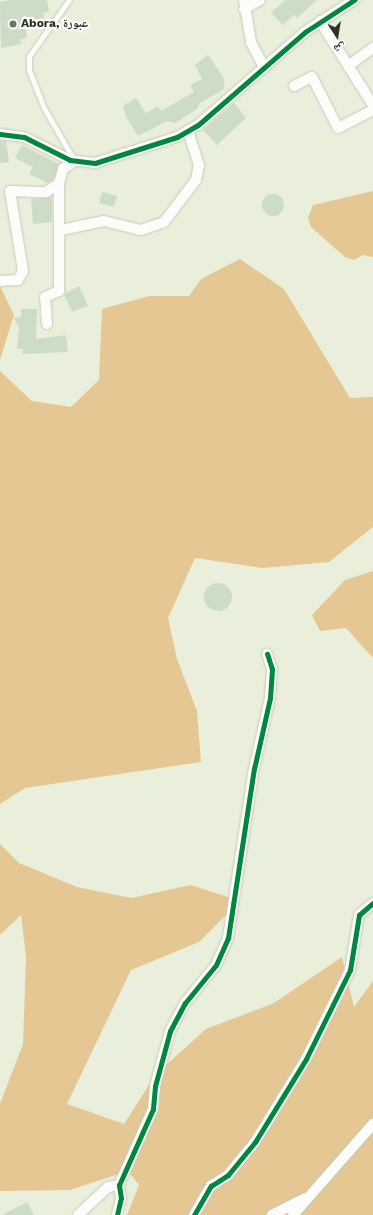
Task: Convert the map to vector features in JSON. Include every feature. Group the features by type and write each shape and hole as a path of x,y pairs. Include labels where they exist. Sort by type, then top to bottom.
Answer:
{"street":[{"path":"260,0 244,4 251,42 264,68"},
{"path":"0,134 24,137 75,161 94,163 188,131 320,21 354,0"},
{"path":"320,21 373,105"},
{"path":"348,66 373,48"},
{"path":"294,86 312,77 338,128 373,110"},
{"path":"61,230 104,221 141,230 164,222 196,180 199,165 188,131"},
{"path":"48,324 45,297 59,291 61,230 59,184 63,169 75,161"},
{"path":"0,282 18,280 23,271 5,190 46,192 59,184"},
{"path":"118,1215 121,1198 119,1185 153,1109 155,1086 176,1018 216,965 226,945 254,769 270,698 272,669 267,654"},
{"path":"194,1215 211,1186 228,1175 255,1142 306,1059 350,970 359,915 373,903"},
{"path":"293,1215 373,1124"},
{"path":"78,1215 108,1187 119,1185"},
{"path":"272,1215 311,1195"}],"lane":[{"path":"69,0 29,56 29,70 44,108 75,161"}],"shaded area":[{"path":"373,191 373,257 363,255 354,260 345,257 311,227 308,218 313,205"},
{"path":"240,259 284,289 350,398 373,397 373,527 329,562 262,568 195,558 168,618 177,659 197,711 201,762 25,788 0,804 0,371 32,401 71,407 99,380 102,309 149,296 189,296 201,279"},
{"path":"0,286 14,315 0,360"},
{"path":"373,571 373,658 346,628 320,631 312,615 345,580"},
{"path":"0,844 19,863 77,887 131,898 191,885 240,901 199,942 131,970 67,1104 124,1124 156,1074 206,1029 274,1003 342,957 354,1007 373,981 373,1215 127,1215 139,1185 128,1171 70,1190 0,1191 0,1104 23,1044 26,957 21,915 0,935"}],"building":[{"path":"10,0 47,0 49,12 43,13 44,18 25,21 27,38 20,39 21,44 1,48 0,2"},
{"path":"285,0 317,0 297,18 294,15 283,25 271,13"},
{"path":"208,55 224,78 224,89 200,103 197,109 175,123 167,121 138,136 126,117 123,106 136,98 146,113 158,106 161,111 194,92 190,85 202,79 195,65"},
{"path":"234,103 246,118 217,145 203,130"},
{"path":"0,141 6,141 9,162 0,163"},
{"path":"22,145 59,164 53,180 48,183 29,174 33,167 15,158"},
{"path":"102,192 117,196 114,207 99,203"},
{"path":"273,194 281,197 284,205 281,213 273,216 265,213 262,205 265,197"},
{"path":"52,197 52,222 33,224 31,199"},
{"path":"79,286 88,306 72,312 64,294"},
{"path":"21,309 37,309 36,339 66,335 68,352 22,354 23,349 17,349 19,328 14,318 21,317"},
{"path":"218,583 224,584 228,587 231,591 231,603 228,607 224,610 218,611 212,610 208,607 205,603 204,597 205,591 208,587 212,584"},
{"path":"27,1202 34,1215 2,1215"}],"cycle path":[{"path":"0,134 24,137 70,160 95,163 177,137 198,125 305,32 354,0"},
{"path":"117,1215 121,1198 119,1185 153,1109 155,1086 170,1031 185,1003 216,965 228,938 254,769 270,698 272,669 267,654"},
{"path":"194,1215 211,1186 228,1175 255,1142 306,1059 350,970 359,915 373,903"}],"place":[{"name":"Abora, عبورة","path":"13,24"}]}
